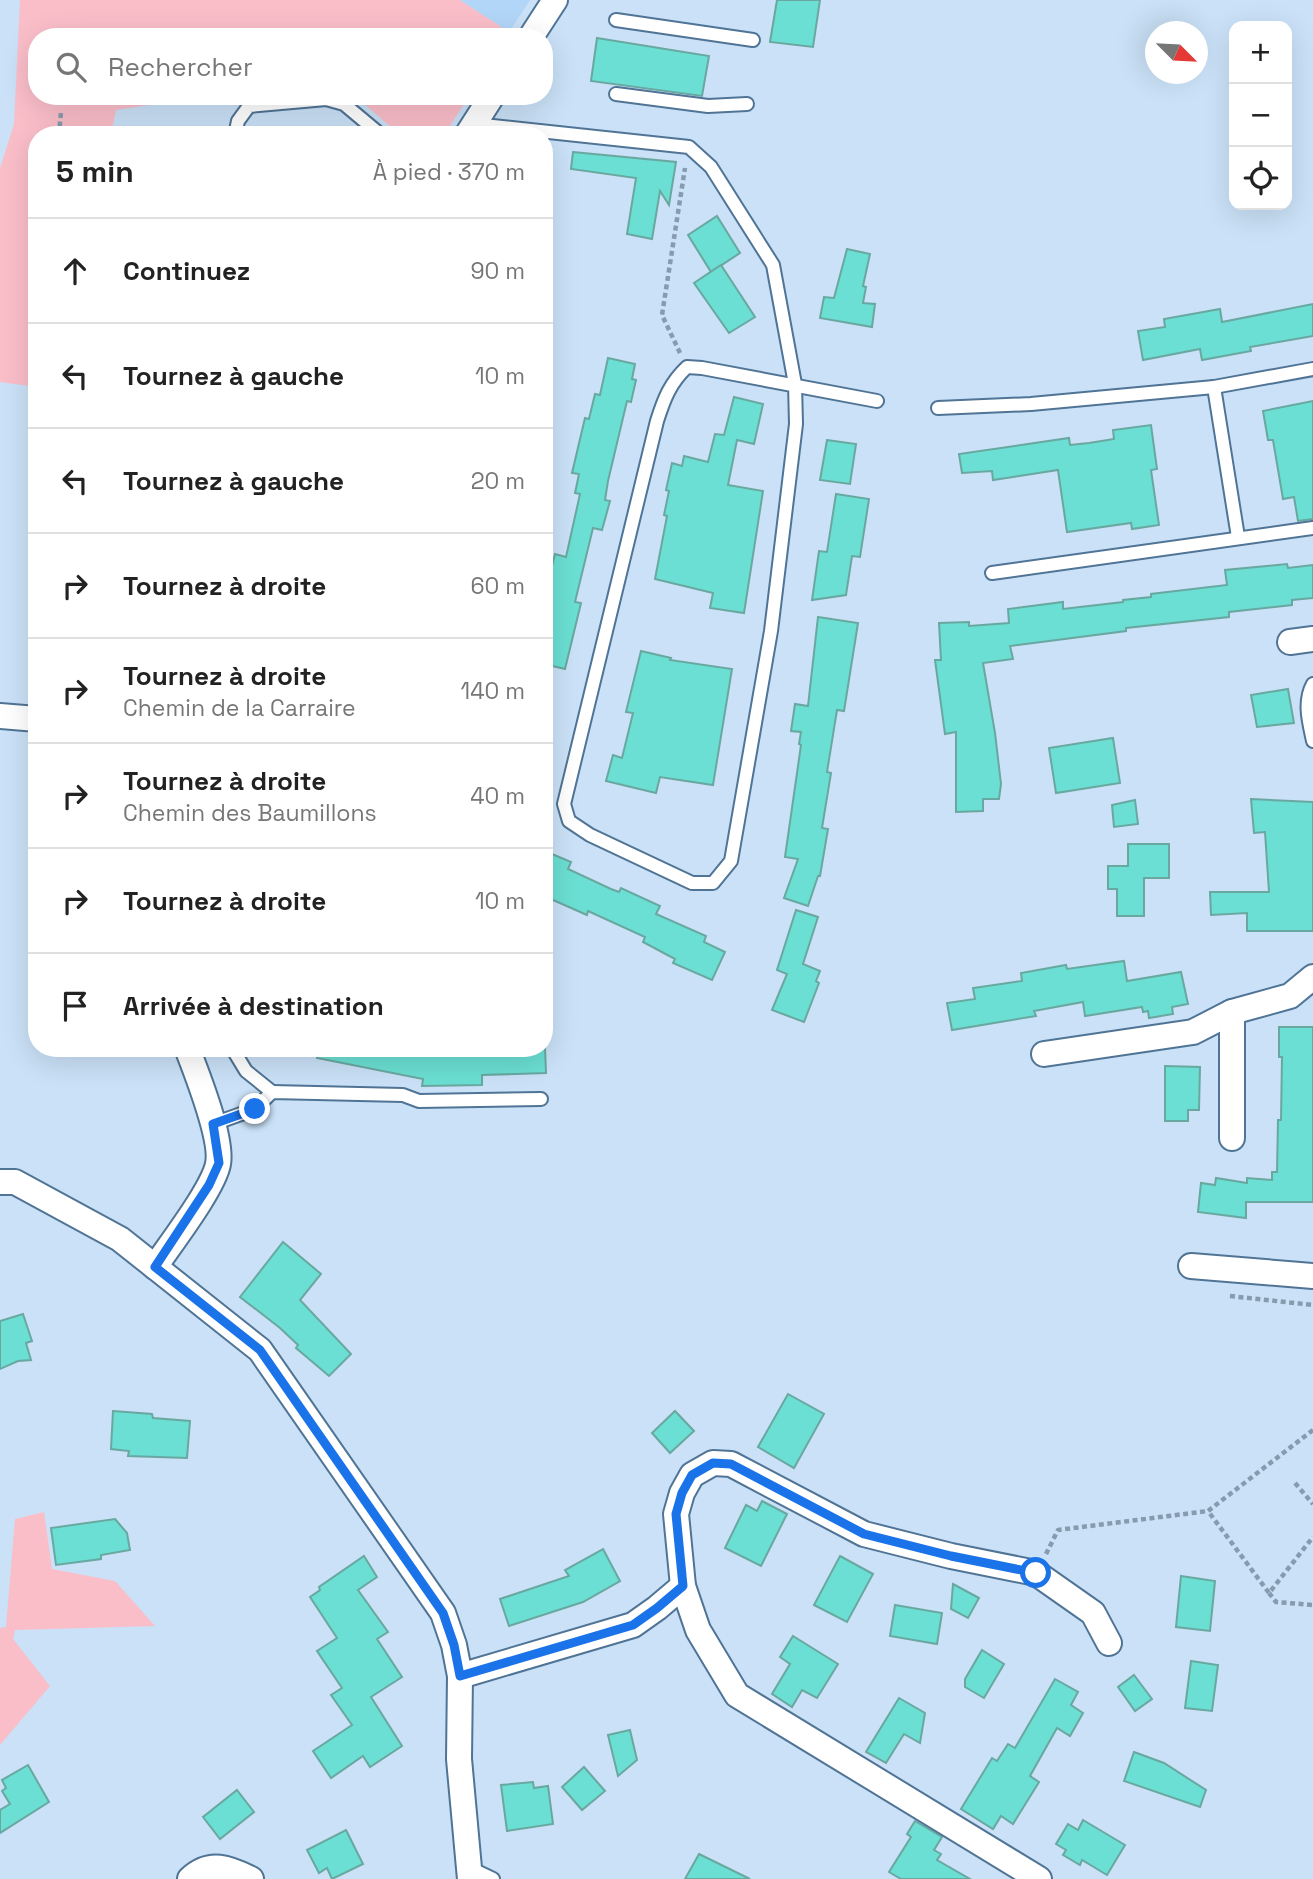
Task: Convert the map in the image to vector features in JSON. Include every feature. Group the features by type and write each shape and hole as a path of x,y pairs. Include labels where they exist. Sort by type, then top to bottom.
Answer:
{"street":[{"path":"537,28 555,0"},
{"path":"472,126 486,105"},
{"path":"0,716 28,718"},
{"path":"1044,1054 1193,1031 1232,1012 1290,996 1313,977"},
{"path":"1232,1012 1232,1138"},
{"path":"155,1267 209,1185 219,1163 213,1124 190,1057"},
{"path":"5,1177 120,1239 260,1350 443,1613 454,1645 460,1676 459,1759 470,1874"},
{"path":"1191,1266 1313,1276"},
{"path":"1039,1879 737,1695 698,1630 683,1586 676,1514 682,1493 692,1475 713,1463 731,1464 864,1534 951,1556 1036,1573 1093,1613 1109,1643"},
{"path":"460,1676 633,1625 683,1586"},
{"path":"190,1879 199,1870 224,1867 251,1879"}],"lane":[{"path":"616,20 753,40"},
{"path":"616,94 708,106 747,104"},
{"path":"237,126 249,106 260,105"},
{"path":"345,105 370,126"},
{"path":"553,136 689,147 711,167 773,265 795,384 796,424 771,631 731,861 713,883 692,883 590,835 569,821 564,804 657,421 667,390 687,367 795,384 877,401"},
{"path":"938,408 1031,404 1214,387 1313,369"},
{"path":"1214,387 1238,537"},
{"path":"992,573 1313,528"},
{"path":"1313,684 1309,691 1307,713 1313,741"},
{"path":"237,1057 246,1071 272,1092 403,1096 419,1101 541,1099"},
{"path":"213,1124 255,1109 272,1092"},
{"path":"470,1874 493,1879"}],"path":[{"path":"60,126 61,111"},
{"path":"687,367 662,314 689,147"},
{"path":"1217,1294 1268,1302 1313,1305"},
{"path":"1036,1573 1058,1530 1208,1511 1313,1430"},
{"path":"1295,1483 1313,1504"},
{"path":"1208,1511 1276,1602 1313,1605"},
{"path":"1269,1593 1313,1537"}],"shaded area":[{"path":"20,0 460,0 503,28 28,28 28,105 149,105 116,110 113,126 28,126 28,386 0,382 0,168 14,124"},
{"path":"459,0 530,0 512,28 503,28"},
{"path":"365,105 463,105 450,126 390,126"},
{"path":"44,1512 52,1569 115,1581 155,1626 15,1630 13,1639 50,1686 0,1745 0,1628 6,1627 15,1519"}],"building":[{"path":"777,0 820,0 813,47 770,42"},
{"path":"597,38 709,56 702,96 591,81"},
{"path":"573,152 676,162 669,205 660,191 652,239 627,234 636,178 571,169"},
{"path":"717,216 740,253 711,272 688,235"},
{"path":"847,249 870,254 863,286 866,287 863,303 875,304 872,327 820,318 824,297 834,298"},
{"path":"721,265 755,317 729,333 694,283"},
{"path":"1313,304 1313,336 1250,347 1251,351 1202,360 1200,349 1143,360 1138,331 1165,327 1164,319 1220,309 1222,322"},
{"path":"608,358 635,364 632,379 636,380 631,402 627,401 608,481 605,500 610,501 602,530 593,528 575,602 581,603 565,669 553,666 553,562 555,554 566,557 580,494 575,493 579,474 572,473 585,418 589,419 595,394 600,395"},
{"path":"734,397 763,404 754,444 737,440 728,485 763,491 744,613 710,608 713,593 655,579 667,516 664,515 669,491 666,490 672,463 682,466 684,456 708,462 715,434 724,435"},
{"path":"1313,401 1313,519 1298,521 1294,497 1283,499 1273,440 1268,440 1263,411"},
{"path":"1151,425 1157,469 1151,470 1159,525 1132,529 1131,523 1067,532 1058,470 993,480 992,471 962,473 959,454 1069,438 1070,445 1089,443 1114,439 1113,430"},
{"path":"827,440 856,444 850,484 820,480"},
{"path":"836,494 869,499 860,557 852,556 846,595 812,600 819,551 827,552"},
{"path":"1287,564 1288,568 1313,565 1313,598 1292,600 1292,605 1229,612 1229,617 1126,628 1126,631 1010,646 1013,659 983,663 1001,784 999,799 983,799 983,811 956,812 956,732 945,734 935,660 941,660 939,623 969,622 969,626 1009,623 1008,609 1063,602 1063,609 1123,602 1151,597 1151,594 1227,585 1225,570"},
{"path":"818,617 858,623 844,711 837,710 827,772 831,773 822,828 828,829 820,876 808,906 784,898 798,859 785,857 801,745 801,732 791,731 795,704 808,706"},
{"path":"641,651 671,658 670,660 732,669 713,785 660,777 656,793 606,781 613,755 622,758 633,713 626,712"},
{"path":"1288,689 1294,723 1257,727 1251,695"},
{"path":"1113,738 1120,783 1056,793 1049,748"},
{"path":"1251,799 1313,802 1313,931 1247,931 1247,913 1211,915 1210,892 1269,892 1265,832 1254,833"},
{"path":"1135,800 1138,824 1114,827 1112,805"},
{"path":"1128,844 1169,844 1169,878 1144,878 1144,916 1117,916 1117,889 1108,889 1108,866 1128,866"},
{"path":"553,854 571,862 568,869 611,889 619,892 621,888 660,906 656,914 706,936 704,942 725,952 712,980 673,963 675,959 643,942 645,937 588,911 587,915 553,900"},
{"path":"796,910 818,917 803,964 820,971 816,981 819,983 804,1022 772,1010 787,974 777,970"},
{"path":"1124,961 1127,981 1181,972 1188,1004 1172,1007 1173,1014 1149,1018 1148,1011 1143,1012 1142,1007 1085,1016 1083,1002 1034,1011 1036,1016 952,1030 947,1003 975,999 973,988 1022,981 1021,973 1066,965 1067,969"},
{"path":"1279,1027 1313,1027 1313,1202 1246,1202 1246,1218 1198,1212 1201,1183 1215,1185 1216,1178 1247,1183 1247,1178 1272,1180 1272,1172 1277,1172 1282,1057 1279,1057"},
{"path":"545,1057 546,1073 482,1075 482,1085 422,1086 423,1079 317,1058"},
{"path":"1165,1066 1200,1067 1199,1110 1188,1110 1188,1121 1165,1121"},
{"path":"283,1242 321,1274 300,1300 351,1354 329,1376 296,1348 298,1345 280,1328 240,1297"},
{"path":"23,1314 32,1341 26,1343 31,1360 18,1361 0,1369 0,1321"},
{"path":"788,1394 824,1414 794,1468 758,1447"},
{"path":"113,1411 190,1421 187,1458 128,1456 129,1451 111,1449"},
{"path":"675,1411 694,1431 670,1453 652,1433"},
{"path":"762,1501 787,1514 761,1566 725,1548 746,1505 757,1511"},
{"path":"115,1519 127,1533 130,1550 101,1555 101,1559 56,1565 51,1528"},
{"path":"603,1549 620,1581 583,1602 509,1626 500,1599 569,1576 565,1570"},
{"path":"364,1556 377,1577 358,1590 388,1632 377,1639 402,1677 371,1697 402,1746 370,1767 363,1756 331,1778 313,1751 352,1725 331,1695 342,1688 317,1651 337,1638 310,1597 320,1590 319,1587"},
{"path":"840,1556 873,1574 847,1622 814,1605"},
{"path":"1181,1576 1215,1581 1210,1631 1176,1627"},
{"path":"953,1584 979,1598 968,1618 951,1609"},
{"path":"895,1605 942,1613 937,1644 890,1636"},
{"path":"793,1636 838,1664 817,1698 802,1690 792,1707 772,1694 790,1664 780,1657"},
{"path":"982,1650 1004,1664 984,1698 965,1687 965,1679"},
{"path":"1191,1661 1218,1665 1212,1711 1185,1708"},
{"path":"1134,1675 1152,1699 1135,1711 1118,1687"},
{"path":"1055,1679 1078,1692 1071,1705 1083,1713 1070,1736 1057,1728 1030,1776 1039,1782 1013,1824 1001,1816 993,1829 961,1809 992,1758 997,1761 1008,1744 1015,1748"},
{"path":"899,1698 925,1713 920,1743 904,1734 886,1763 866,1752"},
{"path":"630,1730 637,1760 618,1776 608,1735"},
{"path":"1134,1752 1164,1763 1206,1790 1200,1807 1124,1781"},
{"path":"28,1765 49,1802 0,1833 0,1810 10,1804 2,1791 6,1788 2,1780"},
{"path":"584,1767 605,1791 582,1810 562,1787"},
{"path":"533,1782 534,1788 548,1786 553,1824 507,1831 501,1785"},
{"path":"237,1790 254,1812 220,1839 203,1817"},
{"path":"1083,1820 1125,1845 1107,1875 1082,1860 1080,1865 1063,1855 1066,1850 1056,1844 1068,1824 1078,1830"},
{"path":"915,1821 942,1837 934,1850 941,1854 937,1860 970,1879 901,1879 889,1872 911,1837 907,1834"},
{"path":"346,1830 363,1864 332,1879 327,1868 319,1873 307,1850"},
{"path":"699,1854 750,1879 685,1879"}],"route":[{"path":"255,1109 213,1124 219,1163 209,1185 155,1267 260,1350 443,1613 454,1645 460,1676 633,1625 657,1608 683,1586 676,1514 682,1493 692,1475 713,1463 731,1464 864,1534 951,1556 1036,1573"}]}
